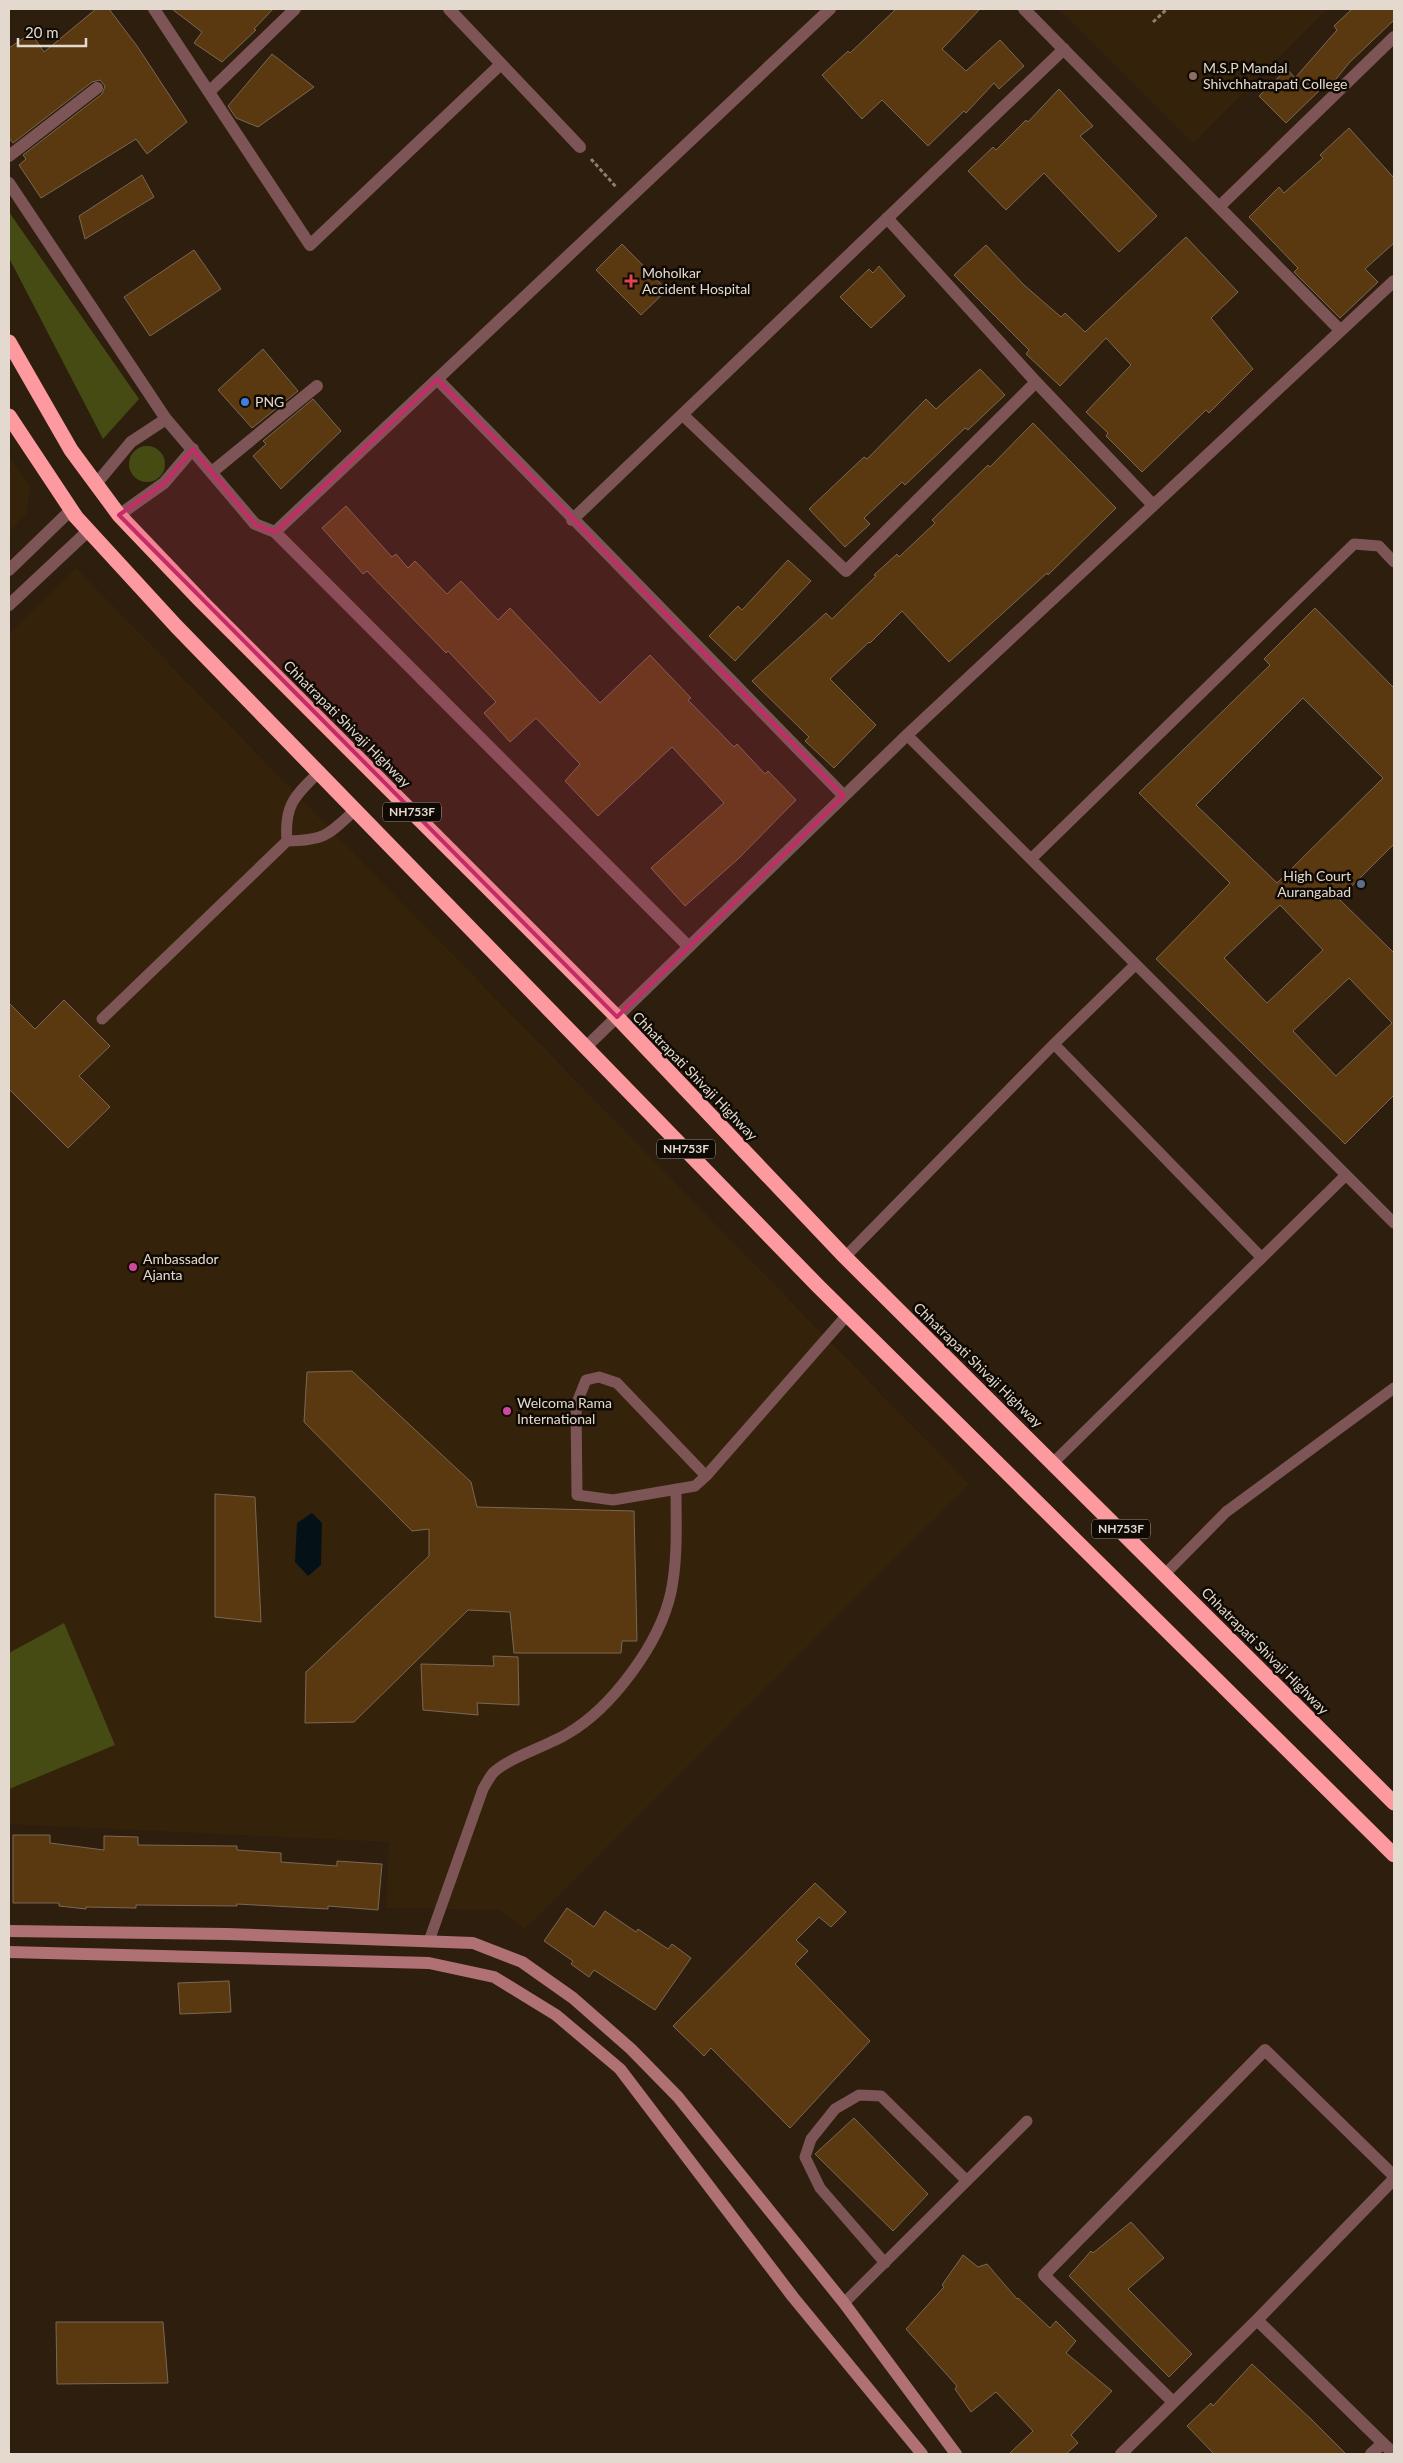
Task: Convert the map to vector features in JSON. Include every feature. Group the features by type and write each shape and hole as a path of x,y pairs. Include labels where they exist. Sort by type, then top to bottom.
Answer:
{"highway":[{"name":"Chhatrapati Shivaji Highway","path":"9,342 71,450 119,515 201,601 617,1017 845,1257 1054,1462 1394,1803"},
{"name":"NH753F","path":"9,416 71,510 176,626 320,771 848,1314 1394,1855"}],"street":[{"path":"154,9 310,245 501,64"},
{"path":"209,92 295,9"},
{"path":"449,9 580,147"},
{"path":"276,532 830,9"},
{"path":"1024,9 1340,330"},
{"path":"1219,207 1394,37"},
{"path":"572,520 1064,49"},
{"path":"9,156 97,88"},
{"path":"9,183 166,419 256,524 276,532 689,948"},
{"path":"887,218 1036,382 1153,505"},
{"path":"587,1046 907,735 1394,281"},
{"path":"437,379 572,520 844,796"},
{"path":"683,415 846,571 1036,382"},
{"path":"212,472 317,386"},
{"path":"96,484 131,442 166,419"},
{"path":"119,515 164,482 193,449"},
{"path":"9,570 71,510"},
{"path":"9,605 88,531"},
{"path":"9,1931 150,1933 473,1943 522,1962 573,1998 635,2052 678,2097 844,2303 956,2454"},
{"path":"150,1933 150,1955"},
{"path":"9,1952 429,1963 494,1977 556,2014 620,2069 793,2297 922,2454"},
{"path":"1121,2454 1174,2402 1257,2320 1394,2178 1265,2050 1044,2275 1174,2402"},
{"path":"620,2069 635,2052"},
{"path":"1257,2320 1394,2454"},
{"path":"1371,2454 1383,2443"}],"lane":[{"path":"1031,859 1354,544 1379,546 1394,562"},
{"path":"907,735 1394,1222"},
{"path":"287,841 286,820 296,795 320,771"},
{"path":"102,1019 287,841 315,840 332,832 356,809"},
{"path":"845,1257 1054,1044 1135,965"},
{"path":"1054,1044 1262,1258"},
{"path":"1054,1462 1346,1175"},
{"path":"706,1476 617,1383 599,1377 586,1380 576,1405 577,1496 613,1500 696,1486 706,1476 848,1314"},
{"path":"1165,1574 1226,1512 1394,1388"},
{"path":"429,1941 483,1789 494,1773 508,1762 570,1733 594,1714 623,1684 656,1631 670,1594 676,1562 676,1489"},
{"path":"885,2263 820,2188 805,2157 811,2139 835,2109 860,2095 881,2096 967,2181"},
{"path":"844,2303 1027,2121"}],"path":[{"path":"1153,22 1167,9"},
{"path":"580,147 628,199"}],"highlighted area":[{"path":"437,379 844,796 617,1017 119,515 164,483 193,449 255,524 275,532"}],"shaded area":[{"name":"M.S.P Mandal Shivchhatrapati College","path":"1059,9 1327,9 1193,143"},
{"path":"9,457 30,487 26,514 9,532"},
{"name":"Welcoma Rama International","path":"76,568 969,1484 525,1929 499,1910 386,1908 389,1842 9,1824 9,634"},
{"path":"312,1513 322,1523 321,1565 308,1576 295,1562 297,1523"}],"green space":[{"path":"9,212 139,399 103,439 9,258"},
{"path":"147,446 154,447 160,451 164,457 164,471 160,477 154,481 147,482 140,481 134,477 130,471 129,464 130,457 134,451 140,447"},
{"path":"64,1623 115,1745 9,1789 9,1653"}],"building":[{"path":"96,9 109,9 137,46 187,122 147,154 136,139 41,198 19,165 26,159 23,155 102,94 105,86 100,80 92,82 13,143 9,138 9,48 31,33 44,52"},
{"path":"172,9 273,9 254,29 256,30 222,62 194,43 202,32"},
{"path":"896,9 980,9 942,49 966,71 1000,40 1024,66 999,89 994,83 966,113 964,111 928,146 882,100 862,119 822,75 848,51 850,53"},
{"path":"1352,9 1394,9 1394,20 1349,63 1328,89 1324,86 1286,123 1259,96 1287,69 1295,78 1337,30 1334,26"},
{"path":"272,54 314,87 258,127 236,118 228,106"},
{"path":"1059,89 1093,126 1080,136 1157,216 1119,252 1044,173 1006,210 968,171 993,147 996,150 1026,120 1028,122"},
{"path":"1349,128 1394,178 1394,243 1365,269 1378,282 1340,318 1294,272 1298,268 1249,217 1279,187 1284,193 1323,158 1320,155"},
{"path":"142,175 154,197 85,239 79,216"},
{"path":"1186,237 1238,292 1211,318 1253,369 1209,413 1206,410 1142,472 1106,436 1108,433 1086,412 1131,365 1106,338 1060,386 1026,354 1029,350 954,275 986,245 1024,285 1061,317 1065,313 1085,332"},
{"path":"622,244 667,290 641,315 596,270"},
{"path":"194,250 221,289 150,336 124,297"},
{"path":"879,266 905,296 871,328 840,297 869,269 873,273"},
{"path":"263,349 298,391 252,428 218,390"},
{"path":"980,369 1005,395 968,430 965,428 905,485 902,482 864,518 870,524 845,547 809,509 864,457 867,459 926,399 936,409"},
{"path":"313,399 341,431 281,489 253,456 266,444 263,441"},
{"path":"1033,423 1116,508 1048,575 1047,573 949,662 902,611 830,679 876,725 834,768 805,741 809,737 752,681 826,613 832,619 876,576 874,575 897,554 899,557 935,523 932,520 988,465 990,467"},
{"path":"346,506 392,557 396,554 408,568 415,561 447,594 461,581 498,620 510,608 600,703 650,655 691,698 688,700 734,747 737,744 765,774 768,771 796,800 738,859 685,906 651,868 724,803 672,747 598,816 565,781 580,764 536,718 510,742 484,713 496,702 448,651 446,653 367,571 363,574 322,528"},
{"path":"788,560 811,581 735,661 709,636 738,606 742,610"},
{"path":"1315,608 1394,688 1394,844 1339,899 1394,953 1394,1095 1345,1144 1156,959 1230,883 1139,793 1270,665 1264,659","holes":["1303,698 1383,778 1277,883 1196,805","1280,905 1323,950 1267,1003 1224,958","1349,978 1392,1023 1336,1076 1293,1031"]},
{"path":"64,1000 110,1046 79,1076 110,1107 68,1148 9,1089 9,1003 35,1029"},
{"path":"352,1371 471,1482 477,1507 634,1511 637,1641 622,1641 621,1653 514,1653 510,1612 468,1610 354,1722 305,1723 306,1672 429,1556 429,1529 412,1531 304,1422 307,1372"},
{"path":"215,1494 255,1497 261,1622 215,1617"},
{"path":"493,1656 518,1657 519,1705 477,1703 478,1715 423,1710 421,1664 494,1666"},
{"path":"13,1835 50,1835 50,1843 104,1850 104,1836 138,1837 138,1845 237,1846 237,1850 281,1853 281,1862 337,1866 337,1861 382,1864 378,1910 328,1906 328,1909 237,1904 237,1906 136,1905 136,1908 86,1907 86,1909 59,1906 59,1903 13,1903"},
{"path":"815,1883 846,1912 831,1927 819,1917 796,1940 808,1951 795,1964 870,2041 790,2128 711,2048 704,2056 673,2026"},
{"path":"567,1908 594,1927 605,1911 636,1932 638,1929 668,1949 672,1944 691,1958 655,2010 594,1970 589,1977 571,1964 573,1961 544,1941"},
{"path":"229,1981 231,2012 180,2014 178,1983"},
{"path":"854,2118 928,2194 893,2231 815,2154"},
{"path":"1131,2222 1164,2258 1128,2289 1192,2354 1169,2377 1069,2276 1091,2251 1093,2253"},
{"path":"963,2255 978,2267 987,2264 1017,2299 1050,2328 1056,2321 1076,2341 1066,2353 1112,2391 1071,2435 1078,2443 1066,2454 1009,2454 1033,2431 996,2392 971,2412 955,2389 957,2386 906,2329 944,2287 942,2285"},
{"path":"56,2322 163,2322 168,2383 57,2384"},
{"path":"1252,2364 1346,2454 1214,2454 1187,2426 1211,2403 1213,2406"}],"place":[{"name":"M.S.P Mandal Shivchhatrapati College","path":"1193,76"},
{"name":"Moholkar Accident Hospital","path":"631,281"},
{"name":"PNG","path":"245,402"},
{"name":"High Court Aurangabad","path":"1361,884"},
{"name":"Ambassador Ajanta","path":"133,1267"},
{"name":"Welcoma Rama International","path":"507,1411"}]}
